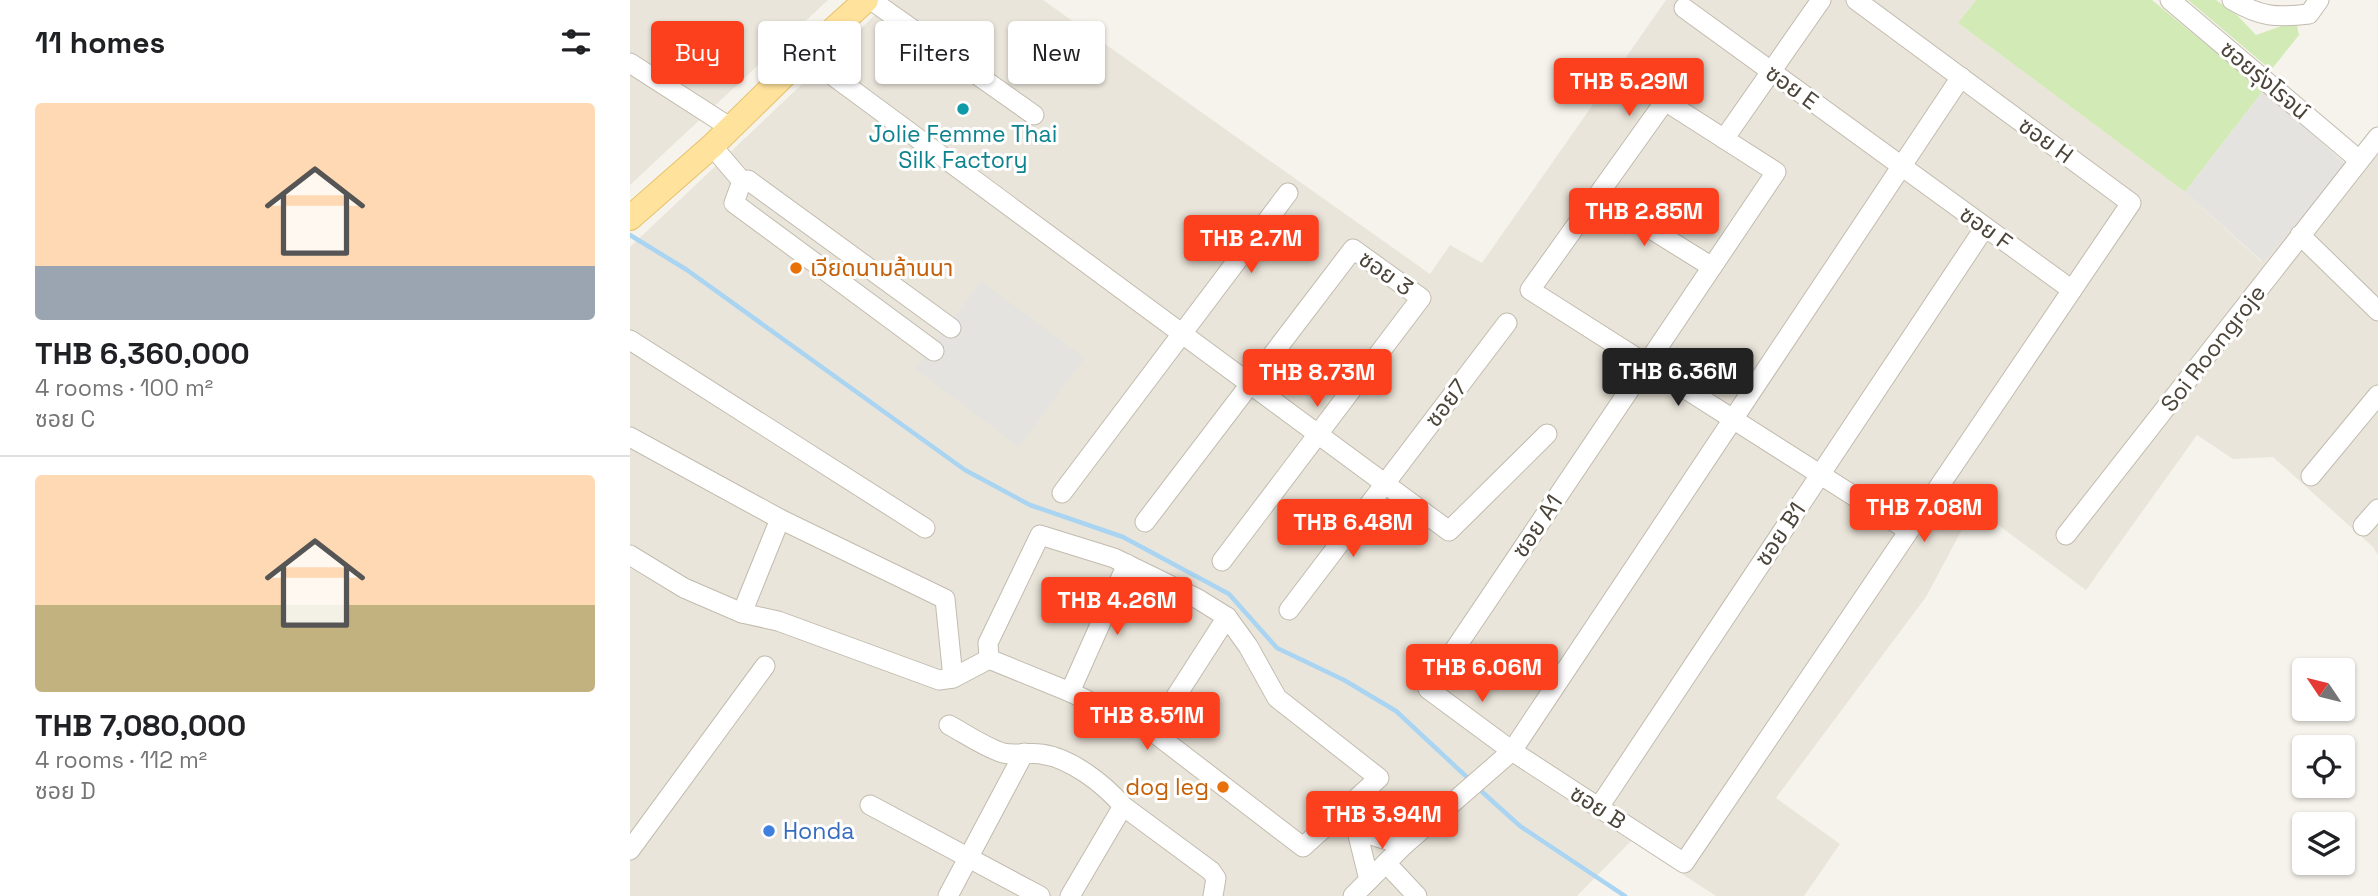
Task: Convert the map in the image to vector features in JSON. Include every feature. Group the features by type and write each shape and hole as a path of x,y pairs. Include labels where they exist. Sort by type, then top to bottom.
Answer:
{"main road":[{"path":"839,21 857,3"},
{"path":"630,218 712,146 776,84"}],"street":[{"path":"1821,0 1724,139 1665,101 1530,290 1909,531 2072,290"},
{"name":"ซอย H","path":"1856,0 2131,204 2072,290"},
{"name":"ซอยรุ่งโรจน์","path":"2170,0 2359,160"},
{"path":"2232,0 2251,11 2281,18 2309,14 2319,0"},
{"path":"857,3 1034,115"},
{"name":"ซอย E","path":"1684,8 1900,165"},
{"path":"630,63 731,128"},
{"path":"1353,896 1404,845 1512,751 1961,77"},
{"path":"844,84 1449,531 1548,434"},
{"name":"Soi Roongroje","path":"2066,535 2378,137"},
{"name":"ซอย A1","path":"1428,690 1776,172 1724,139"},
{"path":"712,146 741,181"},
{"name":"ซอย F","path":"1900,165 2072,290"},
{"path":"741,181 748,180 951,328"},
{"path":"741,181 734,203 934,351"},
{"path":"1062,493 1288,193"},
{"path":"1598,196 1712,267"},
{"name":"ซอย B1","path":"1599,807 1985,227"},
{"path":"2300,235 2378,311"},
{"name":"ซอย 3","path":"1250,384 1353,249 1421,298 1318,434"},
{"name":"ซอย7","path":"1289,610 1507,323"},
{"path":"630,340 925,528"},
{"path":"1145,522 1250,384"},
{"path":"2311,476 2378,394"},
{"path":"1222,561 1318,434"},
{"path":"630,438 780,519 946,599 953,678"},
{"path":"2363,526 2378,509"},
{"path":"742,613 780,519"},
{"name":"ซอย B","path":"1428,690 1512,751 1684,863 1909,531"},
{"path":"630,555 684,588 742,613 778,621 939,680 953,678 989,659 1070,692 1153,732 1303,847 1379,778 1278,698 1248,646 1227,617 1198,599 1114,558 1040,535 988,643 989,659"},
{"path":"1070,692 1127,564"},
{"path":"1153,732 1227,617"},
{"path":"630,850 765,666"},
{"path":"949,725 1002,752 1044,754 1066,762 1112,793 1123,806 1211,871 1216,878 1213,896"},
{"path":"948,896 1024,753"},
{"path":"870,805 1040,896"},
{"path":"1070,896 1123,806"},
{"path":"1340,814 1357,831 1404,845"},
{"path":"1357,831 1369,880"},
{"path":"1386,863 1417,896"}],"shaded area":[{"path":"630,0 828,0 806,21 758,21 758,65 744,78 744,21 651,21 651,84 738,84 630,185"},
{"path":"891,0 1043,0 1073,21 1008,21 1008,84 1105,84 1105,44 1430,274 1450,245 1482,263 1666,0 1976,0 1958,23 2185,192 2262,262 2378,127 2378,555 2373,547 2273,457 2233,459 2197,435 2086,590 1974,507 1926,597 1776,798 1840,844 1804,896 1716,896 1631,841 1577,896 630,896 630,247 802,84 861,84 861,28"},
{"path":"2263,91 2347,165 2263,262 2185,192"},
{"path":"981,281 1085,358 1019,447 915,369"}],"green space":[{"path":"1976,0 2152,0 2263,91 2185,192 1958,23"},
{"path":"2188,0 2216,0 2238,16 2256,35 2296,21 2299,35 2271,70"}],"waterway":[{"path":"630,235 687,270 965,470 1030,505 1123,537 1229,594 1277,648 1344,680 1396,711 1470,780"},
{"path":"1479,789 1520,826 1625,896"}],"place":[{"name":"Jolie Femme Thai Silk Factory","path":"963,109"},
{"name":"เวียดนามล้านนา","path":"796,268"},
{"name":"dog leg","path":"1223,787"},
{"name":"Honda","path":"769,831"}]}
